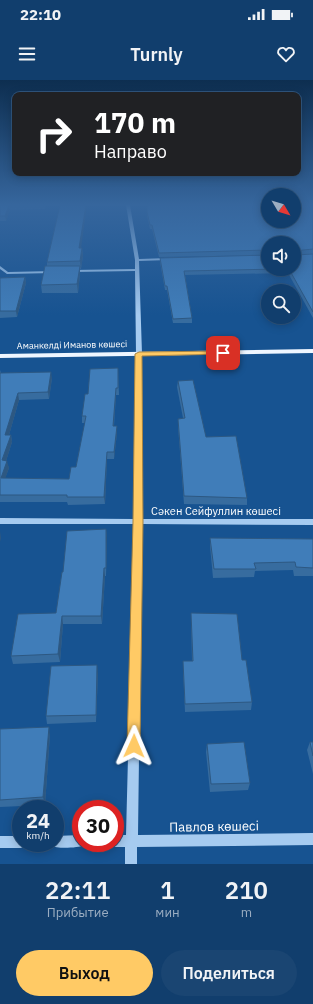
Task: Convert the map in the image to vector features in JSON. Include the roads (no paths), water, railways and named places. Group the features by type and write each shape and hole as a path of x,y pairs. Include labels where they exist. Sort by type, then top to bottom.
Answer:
{"main road":[{"name":"Аманкелді Иманов көшесі","path":"0,356 313,351"}],"street":[{"path":"131,864 138,522 139,354 137,260 134,242"},
{"path":"137,260 176,259"},
{"path":"0,267 7,273 61,272"},
{"path":"68,271 137,270"},
{"name":"Сәкен Сейфуллин көшесі","path":"0,521 313,522"},
{"name":"Павлов көшесі","path":"124,841 313,839"},
{"path":"0,842 12,842"}]}
